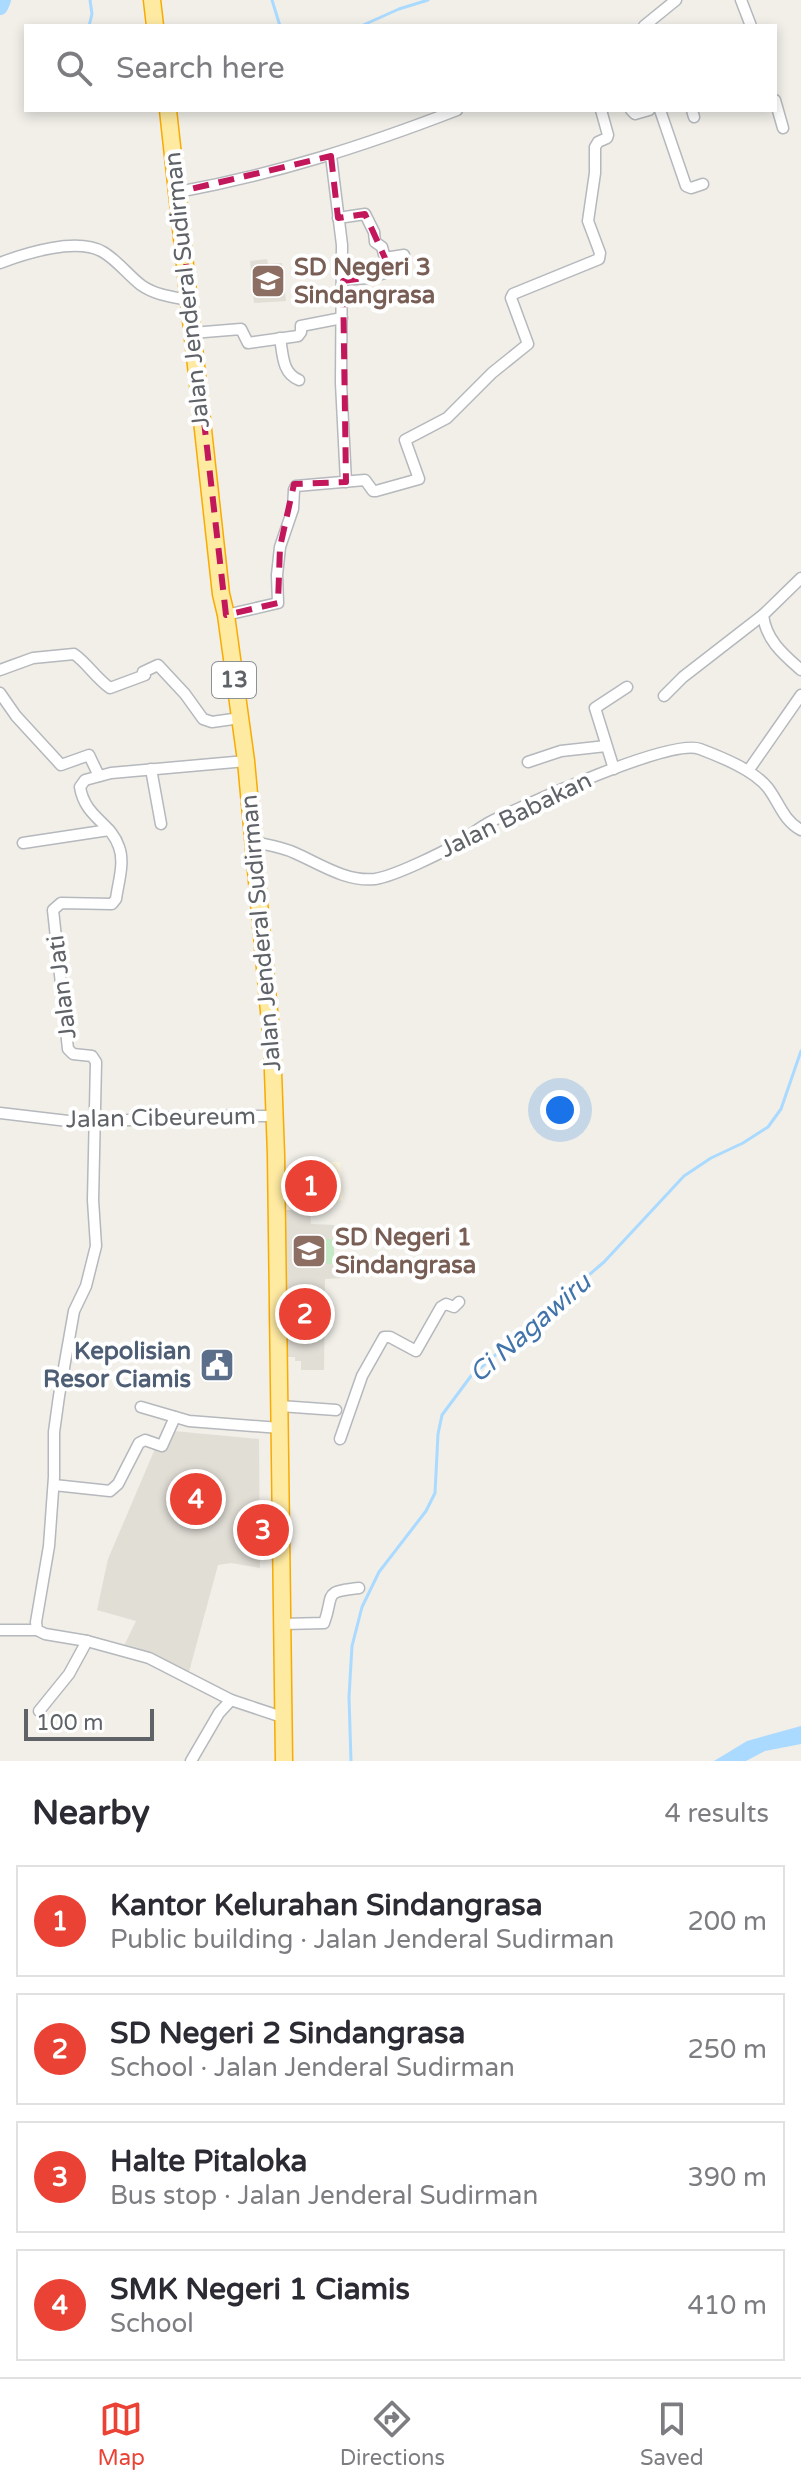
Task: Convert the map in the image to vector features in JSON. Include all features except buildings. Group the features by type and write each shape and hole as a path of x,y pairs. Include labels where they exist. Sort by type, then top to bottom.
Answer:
{"highway":[{"path":"152,0 155,24"},
{"name":"Jalan Jenderal Sudirman","path":"168,112 212,521 246,761 268,992 275,1116 284,1761"}],"street":[{"path":"646,24 676,0"},
{"path":"741,0 750,24"},
{"path":"777,107 783,128"},
{"path":"178,192 223,184 331,156 452,112"},
{"path":"226,615 278,603 280,547 293,509 296,486 365,480 376,491 419,479 405,440 447,418 492,373 528,344 511,296 599,259 600,253 588,221 595,173 595,147 608,135 602,112"},
{"path":"661,112 686,186 691,188 703,184"},
{"path":"331,156 343,280 341,383 346,482"},
{"path":"338,218 365,214 374,232 375,242 382,247 389,262 388,272 368,278 343,280"},
{"path":"0,263 52,249 87,246 103,252 143,287 159,295 188,300"},
{"path":"385,258 404,255"},
{"path":"192,333 241,329 248,343 298,336 301,326 342,318"},
{"path":"280,338 287,371 299,380"},
{"path":"664,696 683,677 763,615 801,578"},
{"path":"763,615 769,636 801,670"},
{"path":"0,670 33,658 74,654 110,688 139,679 145,675 143,672 158,665 203,719 212,722 240,718"},
{"path":"614,769 595,708 627,687"},
{"path":"748,771 801,695"},
{"path":"2,699 43,747 53,753 58,763 61,765 89,755 99,776 246,761"},
{"path":"528,762 561,751 606,746"},
{"name":"Jalan Babakan","path":"254,842 296,853 321,867 344,874 377,878 459,843 495,819 614,769 687,747 698,748 748,771 767,786 789,823 801,830"},
{"path":"151,769 161,824"},
{"name":"Jalan Jati","path":"95,1122 96,1062 92,1056 73,1054 68,1049 53,910 61,903 109,905 115,902 121,860 118,844 109,830 90,812 81,794 83,782 99,776"},
{"path":"23,843 109,830"},
{"name":"Jalan Cibeureum","path":"0,1113 95,1122 199,1116 275,1116"},
{"path":"37,1630 38,1606 49,1546 54,1432 59,1396 74,1311 86,1286 96,1246 93,1200 95,1122"},
{"path":"340,1439 362,1376 384,1337 390,1337 414,1354 441,1307 446,1304 454,1307 459,1302"},
{"path":"280,1406 336,1410"},
{"path":"141,1407 189,1421 280,1428"},
{"path":"54,1485 110,1491 118,1484 139,1443 145,1440 162,1446 175,1417"},
{"path":"283,1624 324,1623 331,1595 336,1591 359,1588"},
{"path":"0,1630 37,1630 149,1658 231,1700 282,1717"},
{"path":"39,1711 69,1674 87,1641"},
{"path":"191,1761 219,1713 231,1700"}],"highlighted area":[{"path":"331,156 338,218 365,214 389,267 379,276 343,281 346,482 294,484 280,547 278,603 226,615 178,192"}],"shaded area":[{"name":"SD Negeri 3 Sindangrasa","path":"267,259 268,264 282,263 286,301 254,303 250,261"},
{"path":"307,1162 340,1162 343,1200 311,1204 310,1210 282,1211 281,1172 306,1172"},
{"path":"286,1210 310,1210 311,1224 334,1225 334,1263 345,1264 345,1278 325,1279 324,1370 301,1370 301,1361 286,1357"},
{"path":"163,1430 259,1439 260,1568 231,1563 218,1565 189,1672 121,1652 136,1621 97,1610 108,1559"}],"green space":[{"path":"316,1239 334,1239 334,1264 316,1263"}],"water":[{"path":"801,1726 801,1744 765,1751 746,1761 714,1761 747,1741"}],"waterway":[{"path":"0,7 3,0"},
{"path":"90,0 90,24"},
{"path":"272,0 279,24"},
{"path":"365,24 428,0"},
{"name":"Ci Nagawiru","path":"351,1761 349,1697 352,1646 362,1607 379,1572 426,1511 435,1493 442,1415 471,1376 604,1262 684,1176 768,1127 781,1109 801,1051"}],"place":[{"name":"SD Negeri 3 Sindangrasa","path":"268,281"},
{"name":"Kantor Kelurahan Sindangrasa","path":"311,1186"},
{"name":"SD Negeri 1 Sindangrasa","path":"309,1251"},
{"name":"SD Negeri 2 Sindangrasa","path":"305,1314"},
{"name":"Kepolisian Resor Ciamis","path":"217,1365"},
{"name":"SMK Negeri 1 Ciamis","path":"196,1499"},
{"name":"Halte Pitaloka","path":"263,1530"}]}
